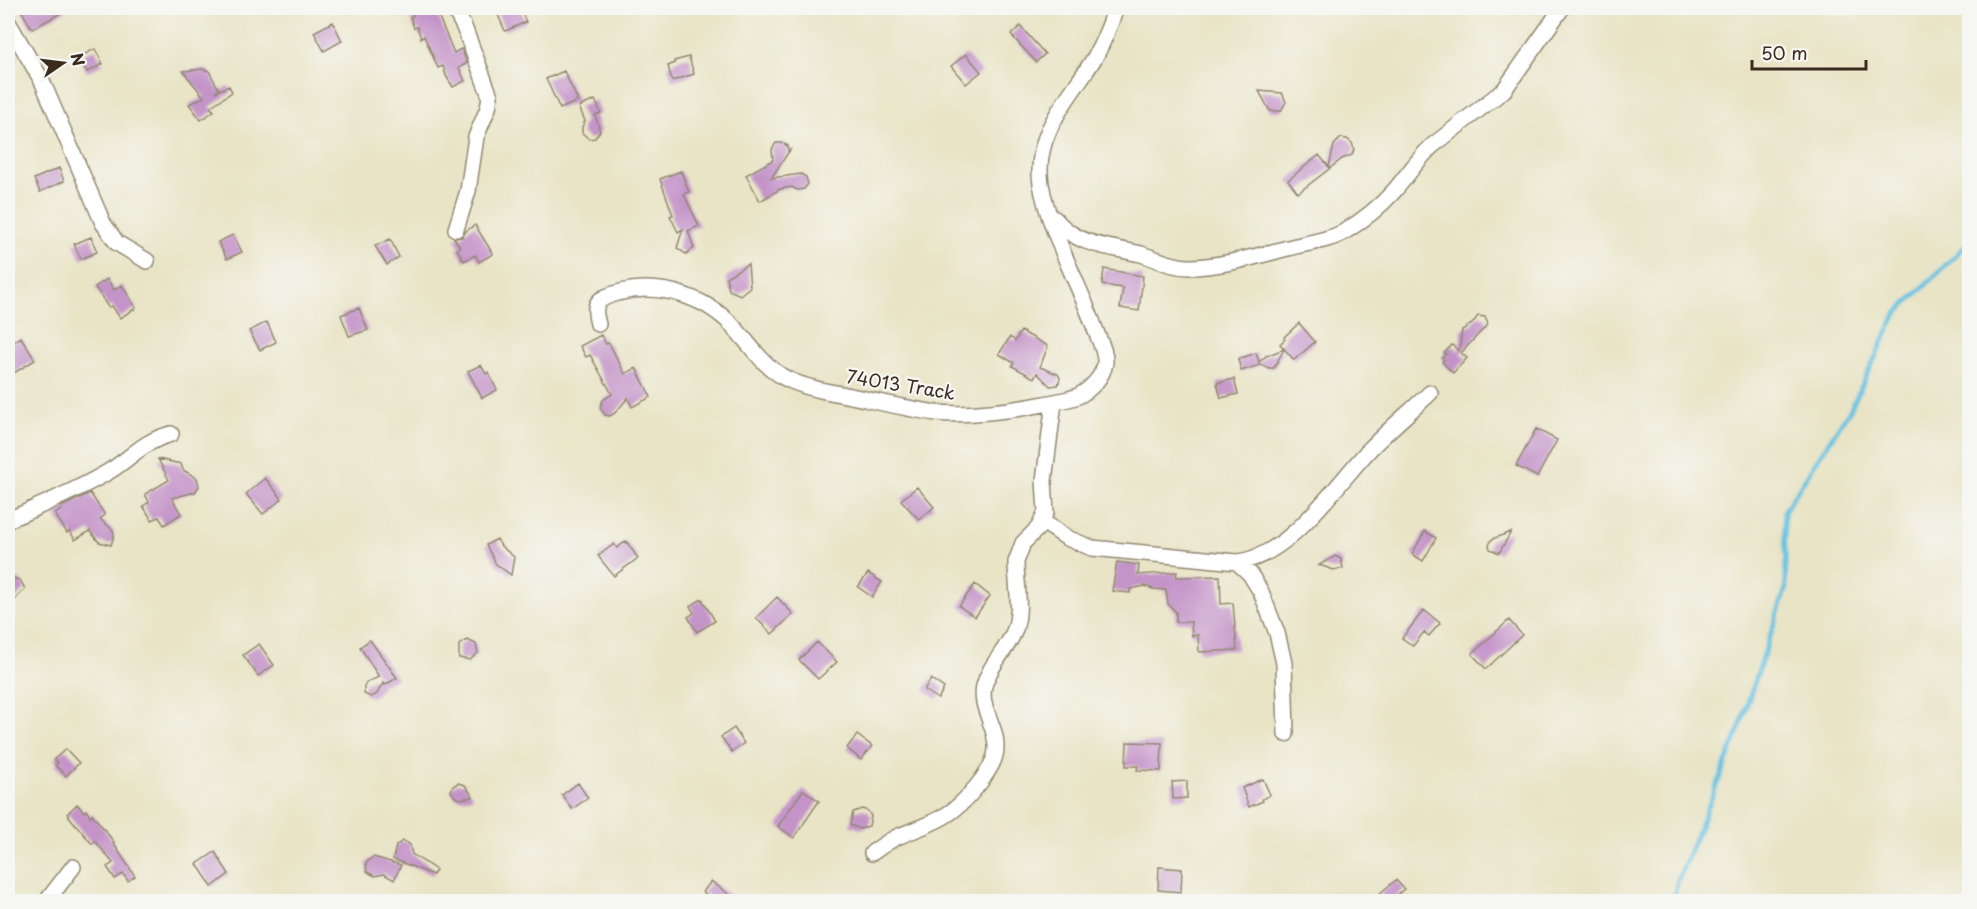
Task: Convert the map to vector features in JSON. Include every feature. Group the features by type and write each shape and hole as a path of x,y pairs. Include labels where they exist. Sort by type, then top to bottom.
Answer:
{"street":[{"path":"454,8 464,27 490,96 490,103 476,136 468,191 456,229"},
{"name":"74013 Track","path":"598,324 596,305 608,296 628,290 651,289 697,300 713,309 730,323 756,355 775,372 787,379 824,391 940,413 1023,408 1078,396 1102,375 1105,356 1049,212 1042,185 1040,162 1048,132 1062,103 1095,57 1105,39 1116,8"},
{"path":"1049,212 1063,229 1077,238 1186,267 1202,267 1342,233 1367,217 1393,192 1422,155 1432,146 1504,90 1562,8"},
{"path":"8,22 42,81 103,223 117,243 147,261"},
{"path":"1043,522 1067,538 1092,548 1245,561 1277,546 1293,534 1370,449 1431,393"},
{"path":"872,853 892,839 941,819 957,808 981,780 994,758 996,740 983,699 984,688 987,674 1007,645 1017,623 1016,562 1018,553 1023,543 1043,522 1046,512 1044,481 1053,402"},
{"path":"8,520 66,495 111,470 143,445 171,434"},
{"path":"1237,562 1250,574 1261,592 1277,633 1284,663 1286,734"},
{"path":"46,902 73,867"}],"building":[{"path":"20,8 70,8 32,29"},
{"path":"410,8 435,8 454,53 462,50 467,63 459,68 465,81 453,87 443,66 438,68 424,36 421,38 417,27 414,28"},
{"path":"495,8 520,8 526,22 505,31"},
{"path":"333,22 342,41 324,51 314,32"},
{"path":"1020,26 1045,54 1036,62 1011,35"},
{"path":"95,49 103,64 87,72 79,57"},
{"path":"966,54 981,72 966,84 951,66"},
{"path":"689,57 694,74 672,81 668,66 675,63 674,61"},
{"path":"202,69 209,71 219,90 215,92 229,86 232,92 210,107 214,111 201,120 189,104 204,97 183,71"},
{"path":"564,71 578,101 560,109 546,79"},
{"path":"1259,91 1282,93 1286,102 1281,111 1270,111"},
{"path":"595,100 601,113 595,115 600,131 595,138 589,139 582,133 585,121 579,107"},
{"path":"1341,138 1352,143 1354,149 1352,155 1342,159 1298,193 1288,180 1319,155 1329,167 1334,145"},
{"path":"776,143 783,143 788,146 788,151 790,150 771,178 801,174 806,177 808,184 804,189 797,190 792,187 780,189 760,201 746,175 773,160 772,149"},
{"path":"59,168 64,181 40,192 34,179"},
{"path":"681,171 689,192 684,194 699,226 688,231 694,248 686,254 677,248 683,229 678,232 670,216 673,215 660,179"},
{"path":"475,225 493,254 479,262 475,255 464,261 457,249 460,247 454,238 462,237"},
{"path":"233,235 242,252 227,259 218,242"},
{"path":"91,237 97,252 81,259 74,244"},
{"path":"390,239 399,257 387,265 375,246"},
{"path":"748,264 750,287 740,295 729,290 726,277"},
{"path":"1104,269 1143,276 1139,311 1120,308 1123,288 1102,285"},
{"path":"107,279 114,290 122,285 136,308 120,318 112,306 108,307 95,287"},
{"path":"359,308 368,330 349,336 341,315"},
{"path":"1478,316 1485,317 1488,324 1461,353 1467,358 1453,373 1442,362 1446,354 1444,353 1452,345 1459,351 1462,330 1472,324"},
{"path":"267,322 276,342 260,350 249,331"},
{"path":"1299,323 1315,342 1294,360 1280,344"},
{"path":"1021,331 1048,346 1040,367 1058,374 1060,378 1058,385 1050,386 1037,373 1034,378 1012,366 1014,363 999,354 1010,337 1015,341"},
{"path":"601,335 606,344 609,343 625,374 636,368 651,397 632,407 628,398 610,416 605,415 600,408 603,400 612,394 590,355 586,357 580,346"},
{"path":"21,337 35,360 14,373 8,362 8,345"},
{"path":"1284,349 1274,368 1259,364 1241,371 1238,359 1256,353 1259,362 1266,356"},
{"path":"481,365 486,374 488,372 497,390 482,398 468,371"},
{"path":"1234,379 1238,394 1221,398 1217,383"},
{"path":"1536,429 1557,440 1537,477 1516,466"},
{"path":"158,459 181,464 183,470 197,478 199,486 195,492 172,498 181,514 164,525 159,517 152,520 143,506 149,502 145,494 169,480"},
{"path":"265,478 282,499 263,514 246,494"},
{"path":"917,487 934,507 919,520 901,500"},
{"path":"90,493 105,515 100,519 113,530 111,545 99,542 90,531 75,540 70,531 67,533 55,514 62,509 61,507"},
{"path":"1425,531 1436,538 1423,561 1412,554"},
{"path":"1511,532 1499,553 1490,549 1492,539"},
{"path":"497,539 501,546 514,557 511,575 496,564 486,545"},
{"path":"626,541 638,558 614,576 598,556 614,544 617,548"},
{"path":"1335,556 1341,559 1343,568 1334,570 1319,565"},
{"path":"1117,562 1139,565 1138,575 1177,572 1176,577 1220,576 1221,604 1233,603 1237,650 1199,652 1198,635 1192,636 1191,622 1176,622 1176,612 1168,604 1166,590 1145,586 1130,589 1130,593 1112,591"},
{"path":"868,573 882,582 872,597 858,587"},
{"path":"8,577 20,580 25,589 8,607"},
{"path":"975,584 990,596 975,617 959,606"},
{"path":"777,597 793,614 772,634 756,618"},
{"path":"702,599 715,621 697,632 688,617 694,613 690,606"},
{"path":"1424,610 1440,623 1429,636 1424,632 1413,646 1402,638"},
{"path":"1509,620 1522,635 1486,669 1472,654"},
{"path":"370,640 397,678 385,685 383,683 377,694 371,697 364,694 364,686 367,682 379,677 360,647"},
{"path":"467,640 476,644 478,653 470,660 459,658 459,645"},
{"path":"817,642 837,662 818,679 799,660"},
{"path":"259,644 274,665 258,676 243,655"},
{"path":"931,679 944,688 938,699 924,690"},
{"path":"734,728 744,743 732,752 721,737"},
{"path":"857,735 872,746 861,760 847,748"},
{"path":"1127,742 1162,743 1161,771 1137,770 1138,766 1126,766"},
{"path":"66,749 79,763 66,776 55,765 58,763 54,759"},
{"path":"1263,779 1270,795 1249,807 1242,788"},
{"path":"1187,781 1187,798 1173,799 1172,782"},
{"path":"458,783 465,785 473,797 460,799 455,797 451,791"},
{"path":"578,783 588,798 572,809 562,795"},
{"path":"803,790 819,801 794,838 778,826"},
{"path":"77,804 90,816 92,814 114,842 135,876 128,881 123,874 115,879 107,867 113,863 95,841 92,844 67,814"},
{"path":"862,809 868,811 871,816 869,826 860,829 850,825 853,812"},
{"path":"402,841 410,845 412,854 436,870 433,875 393,859 396,846"},
{"path":"215,852 229,874 212,887 197,864"},
{"path":"373,857 401,865 394,880 384,874 375,876 367,872 366,863"},
{"path":"1159,867 1182,869 1181,892 1158,890"},
{"path":"1396,880 1404,889 1387,902 1380,893"},
{"path":"711,881 739,902 716,902 703,892"}],"waterway":[{"path":"1672,902 1678,880 1736,738 1786,588 1784,511 1851,408 1896,314 1970,241"}]}
